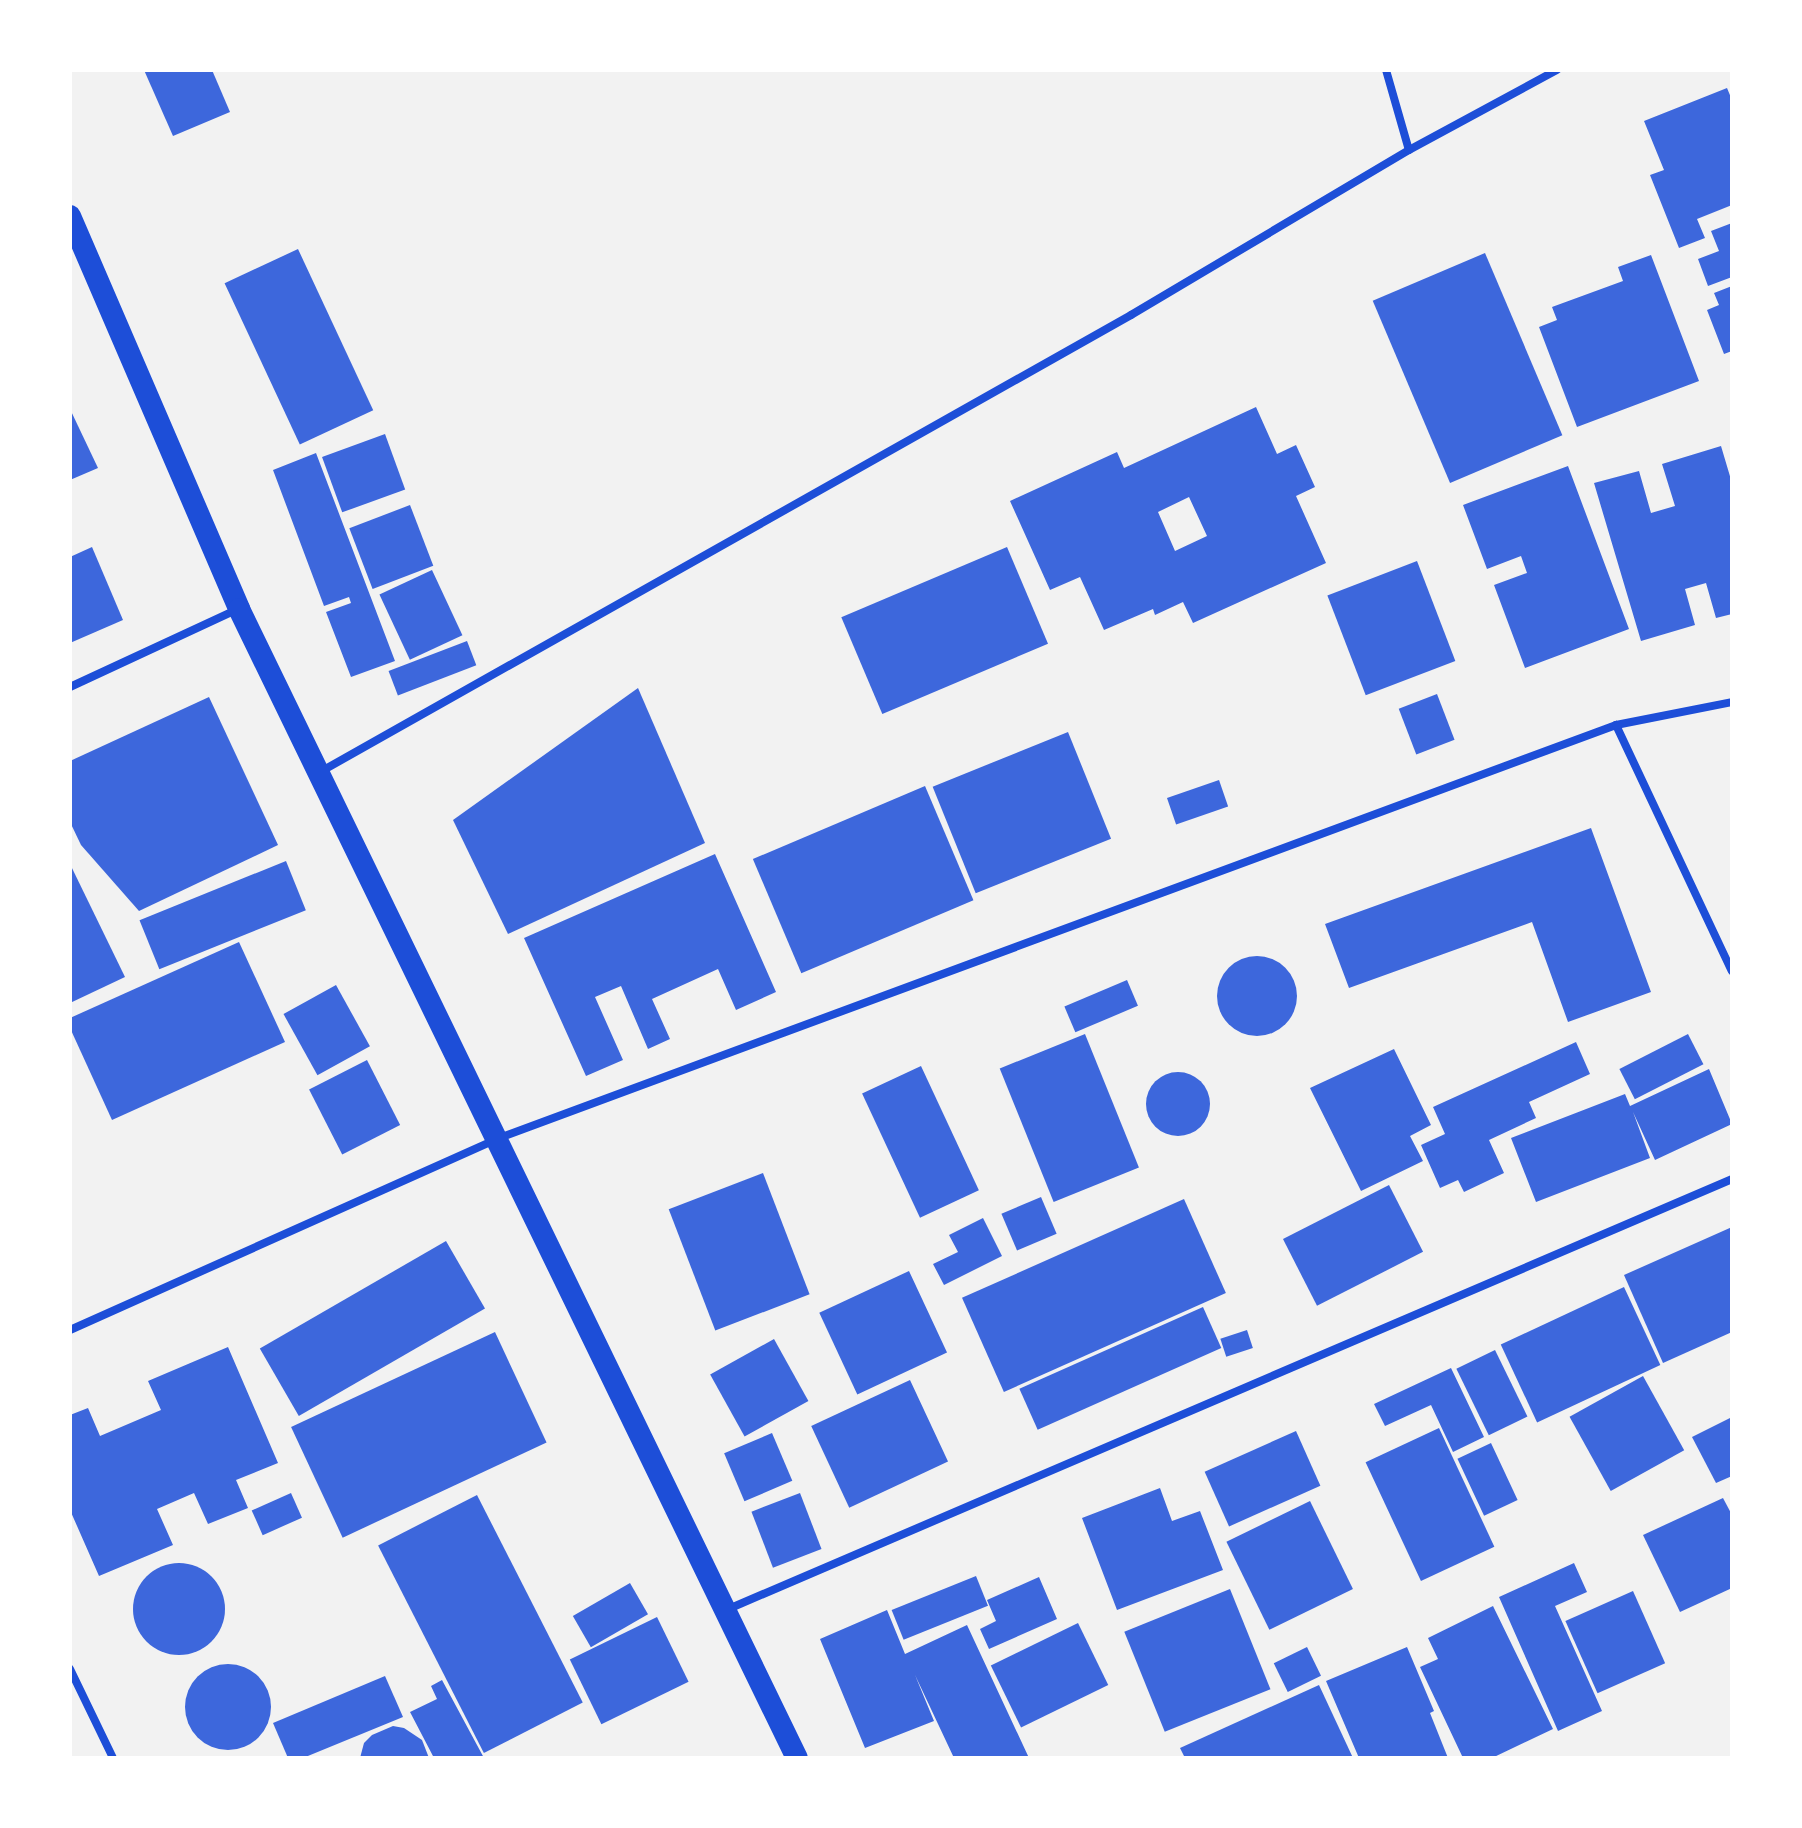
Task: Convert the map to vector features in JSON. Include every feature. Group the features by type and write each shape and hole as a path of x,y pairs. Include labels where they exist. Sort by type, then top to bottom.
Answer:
{"highway":[{"path":"70,216 239,609 499,1138 797,1758"}],"street":[{"path":"1386,70 1409,150"},
{"path":"320,772 1131,315 1409,150 1557,70"},
{"path":"70,687 239,609"},
{"path":"70,1330 499,1138 1616,725 1732,702"},
{"path":"1616,725 1732,971"},
{"path":"726,1610 1732,1179"},
{"path":"70,1669 113,1758"}],"building":[{"path":"144,70 212,70 230,112 173,136"},
{"path":"1727,88 1732,100 1732,205 1697,219 1705,238 1679,248 1650,175 1664,170 1644,121"},
{"path":"1732,223 1732,277 1708,286 1698,259 1719,251 1711,231"},
{"path":"298,249 373,410 300,445 225,283"},
{"path":"1485,253 1562,435 1450,483 1373,301"},
{"path":"1651,255 1699,381 1577,427 1539,327 1557,320 1552,307 1623,281 1618,267"},
{"path":"1732,286 1732,351 1724,354 1707,310 1719,305 1714,293"},
{"path":"1256,407 1277,454 1296,445 1315,487 1296,496 1326,563 1193,623 1183,602 1155,615 1153,609 1104,630 1080,577 1050,590 1010,501 1117,452 1124,468","holes":["1189,497 1207,536 1175,551 1158,512"]},
{"path":"70,409 98,468 70,480"},
{"path":"385,434 405,489 342,512 322,457"},
{"path":"1721,446 1732,483 1732,614 1716,618 1706,583 1685,589 1695,625 1641,641 1594,483 1639,471 1651,513 1675,506 1662,464"},
{"path":"316,453 395,661 351,677 326,612 351,603 349,597 324,606 273,470"},
{"path":"1568,466 1629,629 1525,668 1494,585 1527,573 1521,556 1487,569 1463,505"},
{"path":"410,505 433,566 373,589 349,528"},
{"path":"92,547 123,620 70,643 70,557"},
{"path":"1007,547 1048,644 882,714 841,617"},
{"path":"1417,561 1455,661 1366,695 1327,595"},
{"path":"432,570 462,635 410,660 379,595"},
{"path":"467,641 476,665 398,695 389,671"},
{"path":"638,688 705,843 508,934 453,820"},
{"path":"1437,694 1455,740 1416,754 1399,709"},
{"path":"209,697 278,845 139,911 81,845 70,822 70,761"},
{"path":"1068,732 1111,839 976,893 933,787"},
{"path":"1219,780 1228,806 1176,824 1167,798"},
{"path":"925,786 973,900 801,973 753,859"},
{"path":"1591,828 1651,992 1568,1022 1532,922 1349,988 1325,924"},
{"path":"715,854 776,992 736,1010 718,969 652,999 670,1039 648,1049 621,986 595,997 623,1060 586,1076 524,938"},
{"path":"286,861 306,910 159,969 140,920"},
{"path":"70,864 125,977 70,1003"},
{"path":"239,942 285,1042 112,1120 70,1028 70,1018"},
{"path":"1257,956 1272,959 1285,968 1294,981 1297,996 1294,1011 1285,1024 1272,1033 1257,1036 1242,1033 1229,1024 1220,1011 1217,996 1220,981 1229,968 1242,959"},
{"path":"1127,980 1138,1006 1075,1032 1064,1007"},
{"path":"336,985 370,1046 317,1075 284,1014"},
{"path":"1085,1034 1139,1168 1054,1202 1000,1068"},
{"path":"1688,1034 1703,1064 1635,1099 1619,1069"},
{"path":"1576,1042 1590,1074 1529,1102 1536,1118 1489,1140 1504,1173 1464,1192 1458,1180 1440,1188 1421,1145 1445,1134 1433,1107"},
{"path":"1394,1049 1431,1125 1410,1136 1423,1161 1361,1191 1310,1088"},
{"path":"367,1060 400,1125 342,1155 309,1090"},
{"path":"921,1066 979,1190 920,1218 862,1093"},
{"path":"1709,1069 1732,1124 1655,1160 1633,1112 1650,1158 1536,1202 1511,1138 1625,1094 1630,1106"},
{"path":"1178,1072 1196,1078 1204,1086 1210,1104 1204,1122 1196,1130 1178,1136 1160,1130 1152,1122 1146,1104 1152,1086 1160,1078"},
{"path":"763,1173 810,1294 715,1331 669,1209"},
{"path":"1389,1185 1423,1252 1317,1306 1283,1239"},
{"path":"1041,1197 1057,1234 1017,1251 1001,1214"},
{"path":"1184,1199 1226,1293 1004,1392 962,1298"},
{"path":"983,1218 1002,1256 944,1285 933,1264 958,1252 949,1235"},
{"path":"1732,1227 1732,1332 1663,1363 1624,1275"},
{"path":"446,1241 485,1309 299,1416 260,1348"},
{"path":"909,1271 947,1353 857,1394 819,1313"},
{"path":"1624,1287 1660,1365 1537,1422 1501,1344"},
{"path":"1203,1307 1221,1348 1038,1430 1019,1389"},
{"path":"1247,1330 1253,1348 1226,1357 1220,1339"},
{"path":"495,1332 547,1443 343,1538 291,1427"},
{"path":"774,1339 808,1401 745,1436 710,1374"},
{"path":"228,1347 278,1463 236,1480 248,1508 208,1524 194,1493 157,1509 173,1545 99,1576 70,1510 70,1415 88,1408 100,1436 161,1410 148,1381"},
{"path":"1495,1350 1527,1417 1489,1435 1456,1369"},
{"path":"1451,1368 1484,1437 1453,1452 1431,1405 1385,1426 1374,1404"},
{"path":"1643,1376 1684,1450 1611,1491 1570,1417"},
{"path":"910,1380 948,1462 849,1508 811,1426"},
{"path":"1732,1417 1732,1476 1716,1483 1692,1437"},
{"path":"1439,1428 1494,1547 1421,1581 1366,1462"},
{"path":"1296,1431 1320,1486 1229,1526 1205,1472"},
{"path":"772,1433 792,1481 744,1501 724,1453"},
{"path":"1491,1443 1518,1500 1484,1516 1457,1459"},
{"path":"1160,1488 1172,1521 1200,1511 1223,1570 1117,1610 1082,1518"},
{"path":"291,1493 302,1518 263,1535 252,1510"},
{"path":"800,1493 822,1549 773,1568 751,1512"},
{"path":"477,1495 583,1703 484,1753 378,1545"},
{"path":"1723,1498 1732,1515 1732,1588 1680,1612 1643,1535"},
{"path":"1310,1501 1353,1589 1269,1630 1226,1542"},
{"path":"179,1563 196,1567 211,1577 221,1592 225,1609 221,1626 211,1641 196,1651 179,1655 162,1651 147,1641 137,1626 133,1609 137,1592 147,1577 162,1567"},
{"path":"1574,1563 1587,1592 1555,1606 1602,1711 1558,1731 1499,1597"},
{"path":"976,1576 988,1606 904,1640 892,1610"},
{"path":"1039,1577 1057,1619 989,1649 980,1629 996,1621 987,1600"},
{"path":"630,1583 648,1614 591,1647 573,1616"},
{"path":"1230,1589 1270,1689 1165,1732 1124,1632"},
{"path":"1633,1591 1665,1663 1598,1693 1565,1621"},
{"path":"1493,1606 1553,1729 1492,1758 1463,1758 1420,1667 1438,1659 1428,1638"},
{"path":"887,1610 905,1654 967,1625 1029,1758 954,1758 915,1675 934,1721 865,1748 820,1639"},
{"path":"657,1617 689,1682 601,1724 570,1660"},
{"path":"1078,1623 1108,1685 1021,1728 991,1666"},
{"path":"1307,1647 1321,1676 1288,1692 1274,1663"},
{"path":"1407,1647 1434,1711 1430,1713 1448,1758 1359,1758 1326,1681"},
{"path":"228,1664 245,1667 264,1683 271,1707 268,1724 252,1743 228,1750 211,1747 192,1731 185,1707 188,1690 204,1671"},
{"path":"385,1676 403,1717 303,1758 288,1758 273,1723"},
{"path":"442,1680 484,1758 434,1758 410,1712 437,1699 431,1686"},
{"path":"1319,1685 1353,1758 1185,1758 1180,1748"},
{"path":"393,1726 404,1728 422,1740 429,1758 360,1758 364,1743 372,1735"}]}
